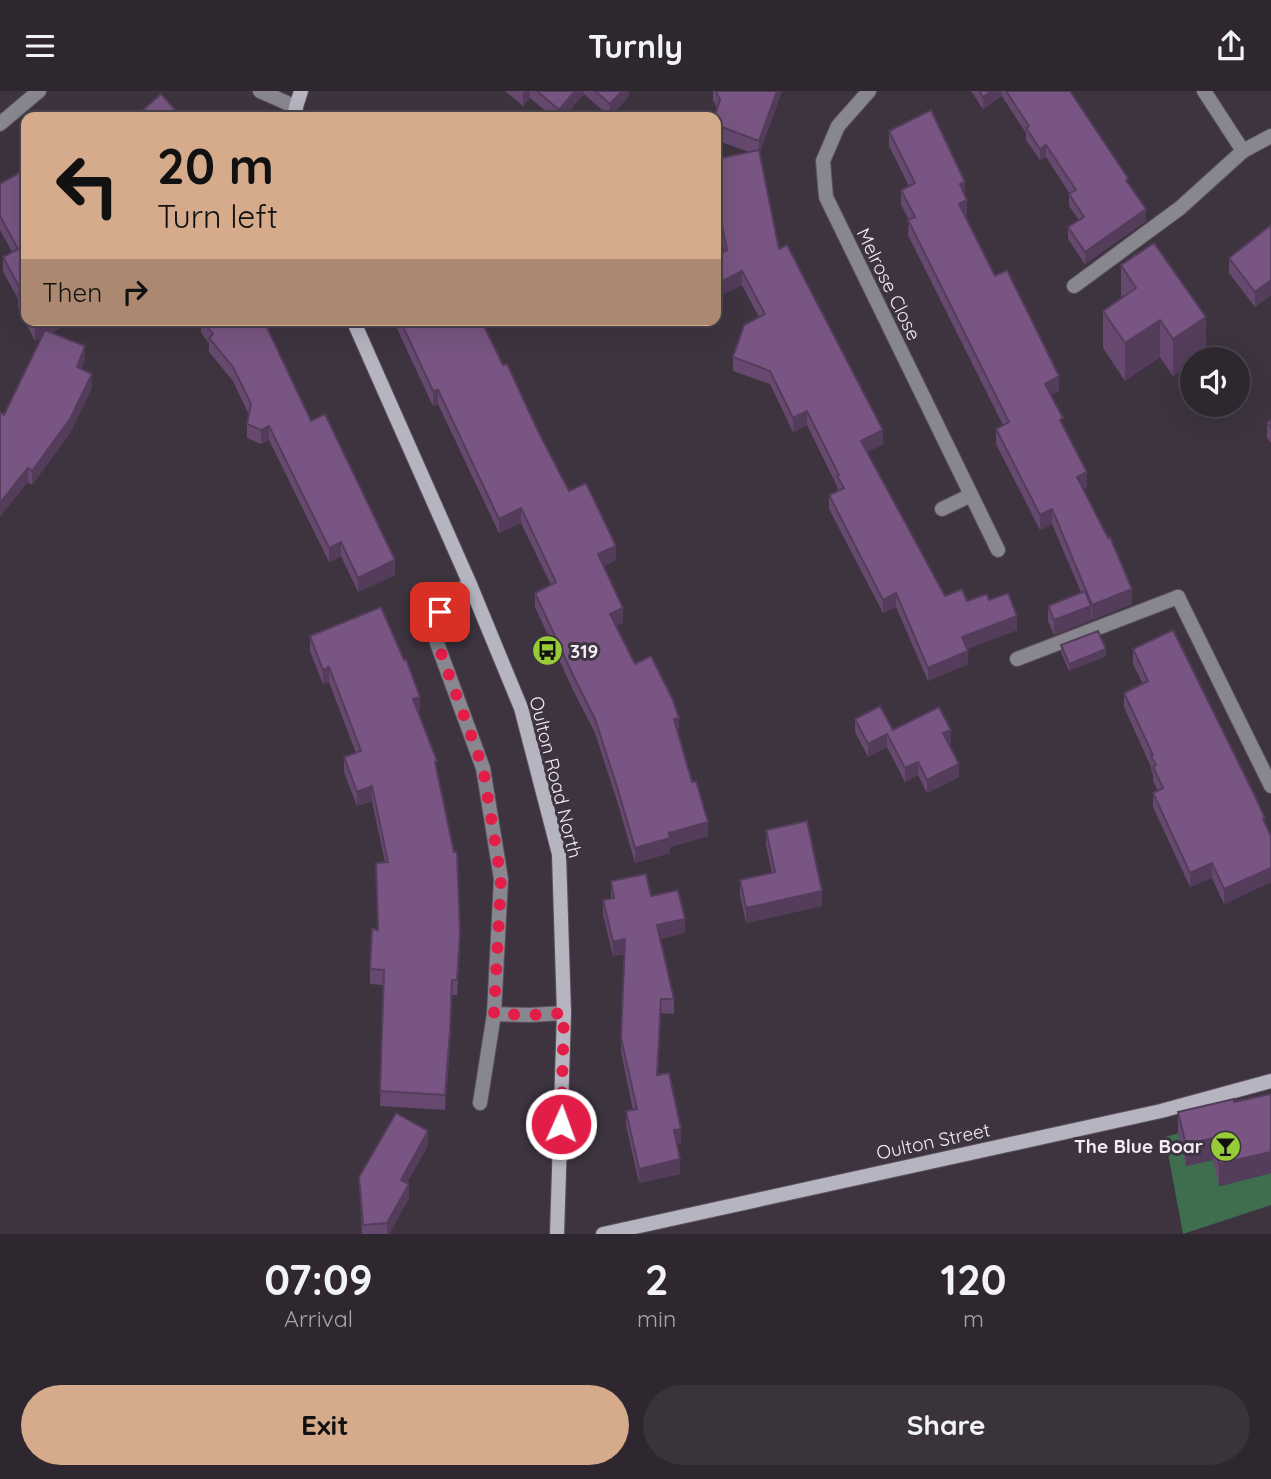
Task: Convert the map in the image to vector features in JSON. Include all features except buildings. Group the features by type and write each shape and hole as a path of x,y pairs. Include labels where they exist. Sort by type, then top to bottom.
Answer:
{"street":[{"path":"0,124 39,91"},
{"path":"260,91 296,112 301,91"},
{"name":"Melrose Close","path":"869,91 838,127 823,161 826,197 998,550"},
{"path":"1204,91 1243,151"},
{"path":"1074,286 1180,208 1243,151 1271,136"},
{"name":"Oulton Road North","path":"356,326 469,582 521,708 559,854 564,1013 557,1234"},
{"path":"942,509 971,495"},
{"path":"469,582 440,612 437,642 483,768 501,879 494,1014 480,1103"},
{"path":"1017,659 1178,597 1271,786"},
{"path":"494,1014 564,1013"},
{"name":"Oulton Street","path":"603,1234 1161,1111 1271,1081"}],"green space":[{"path":"1179,1133 1186,1166 1213,1160 1220,1186 1271,1173 1271,1205 1183,1234 1165,1137"}],"place":[{"name":"319","path":"547,651"},
{"name":"The Blue Boar","path":"1226,1146"}],"route":[{"path":"440,612 437,642 483,768 501,879 494,1014 564,1013 561,1124"}]}
